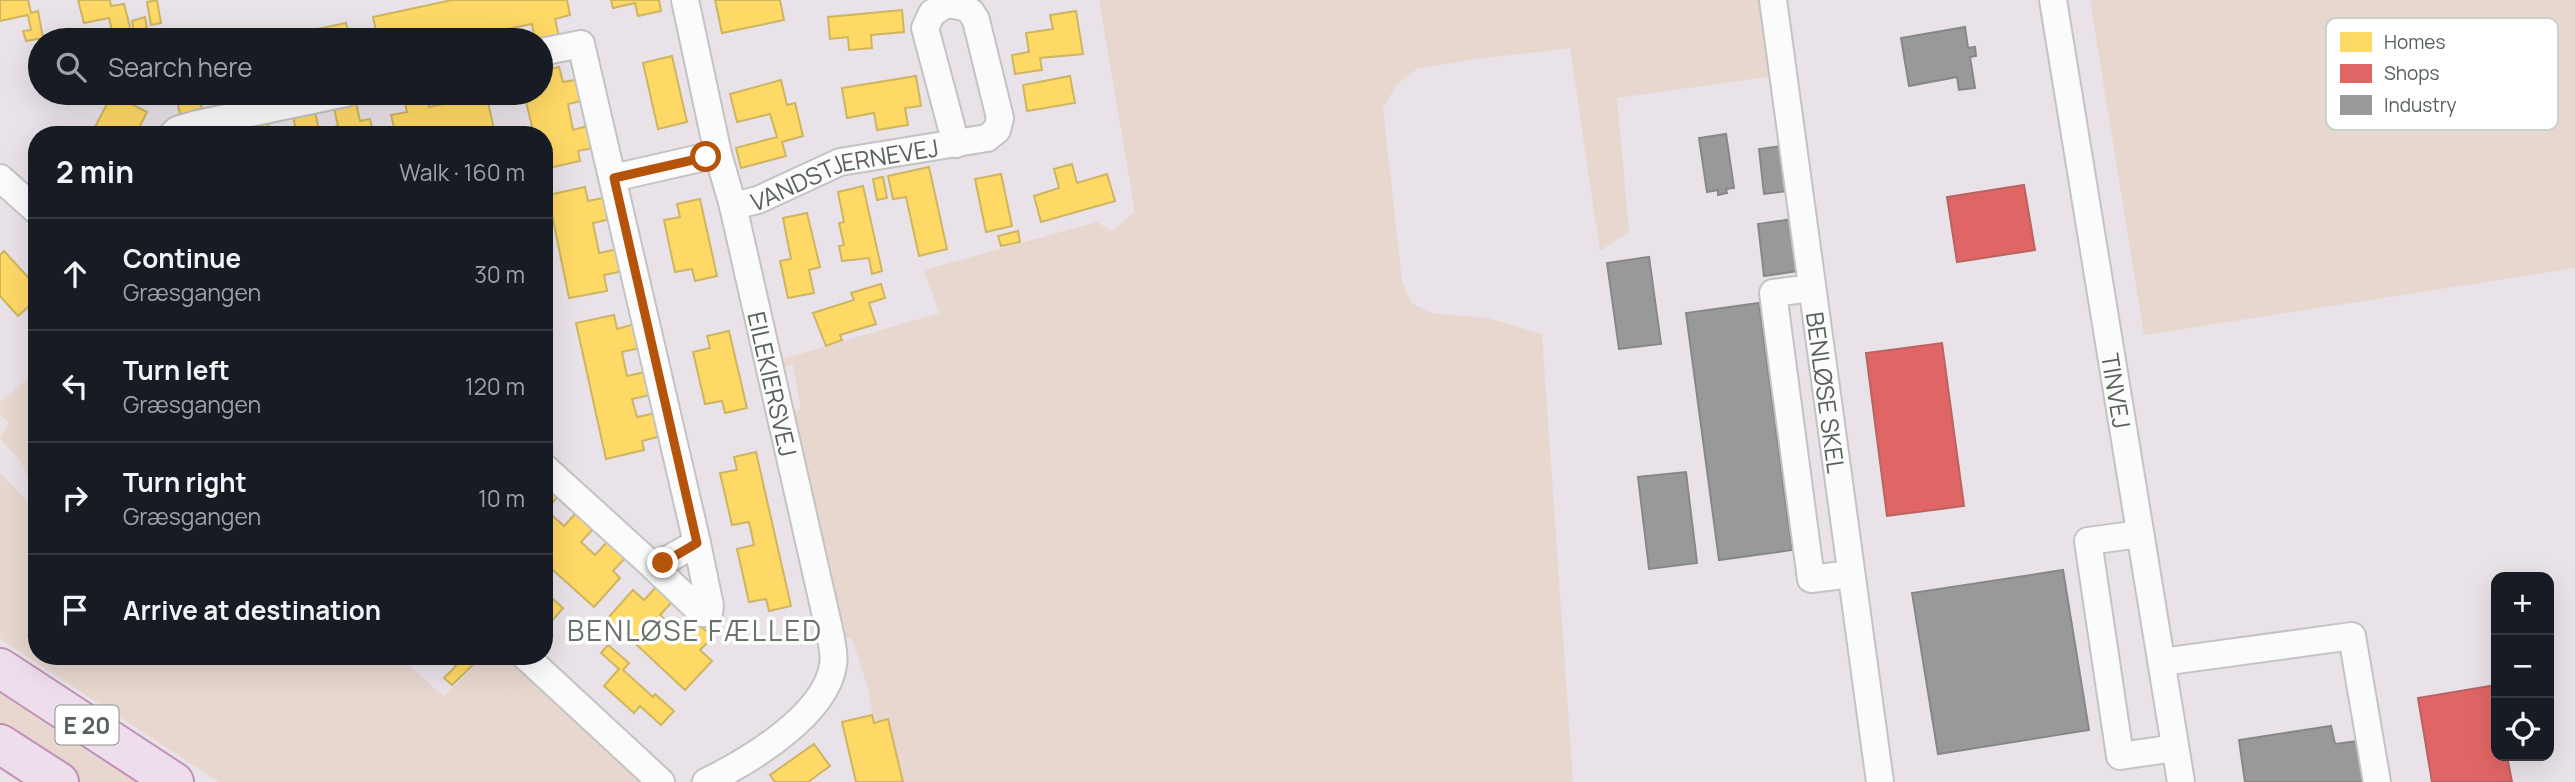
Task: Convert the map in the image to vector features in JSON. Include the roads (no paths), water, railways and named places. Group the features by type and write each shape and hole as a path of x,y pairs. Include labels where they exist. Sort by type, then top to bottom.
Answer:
{"highway":[{"name":"E 20","path":"0,668 174,782"},
{"name":"E 20","path":"0,744 59,782"}],"street":[{"name":"EILEKIERSVEJ","path":"685,0 718,154 733,206 831,638 834,664 824,692 806,716 768,744 706,782"},
{"name":"BENLØSE SKEL","path":"1773,0 1881,782"},
{"name":"TINVEJ","path":"2053,0 2181,782"},
{"name":"VANDSTJERNEVEJ","path":"733,206 758,200 840,162 956,144 987,138 997,130 1000,118 976,20 964,7 947,4 932,13 925,28 956,144"},
{"path":"553,50 581,44 697,543 711,610 709,613 702,613 553,475"},
{"path":"190,126 288,105"},
{"path":"614,178 718,154"},
{"path":"0,178 28,203"},
{"path":"1812,288 1773,293 1811,579 1852,574"},
{"path":"2140,534 2088,541 2120,756 2175,748"},
{"path":"654,568 697,543"},
{"path":"2162,663 2352,636 2377,782"},
{"path":"535,665 661,782"}],"district":[{"name":"BENLØSE FÆLLED","path":"695,630"}]}
